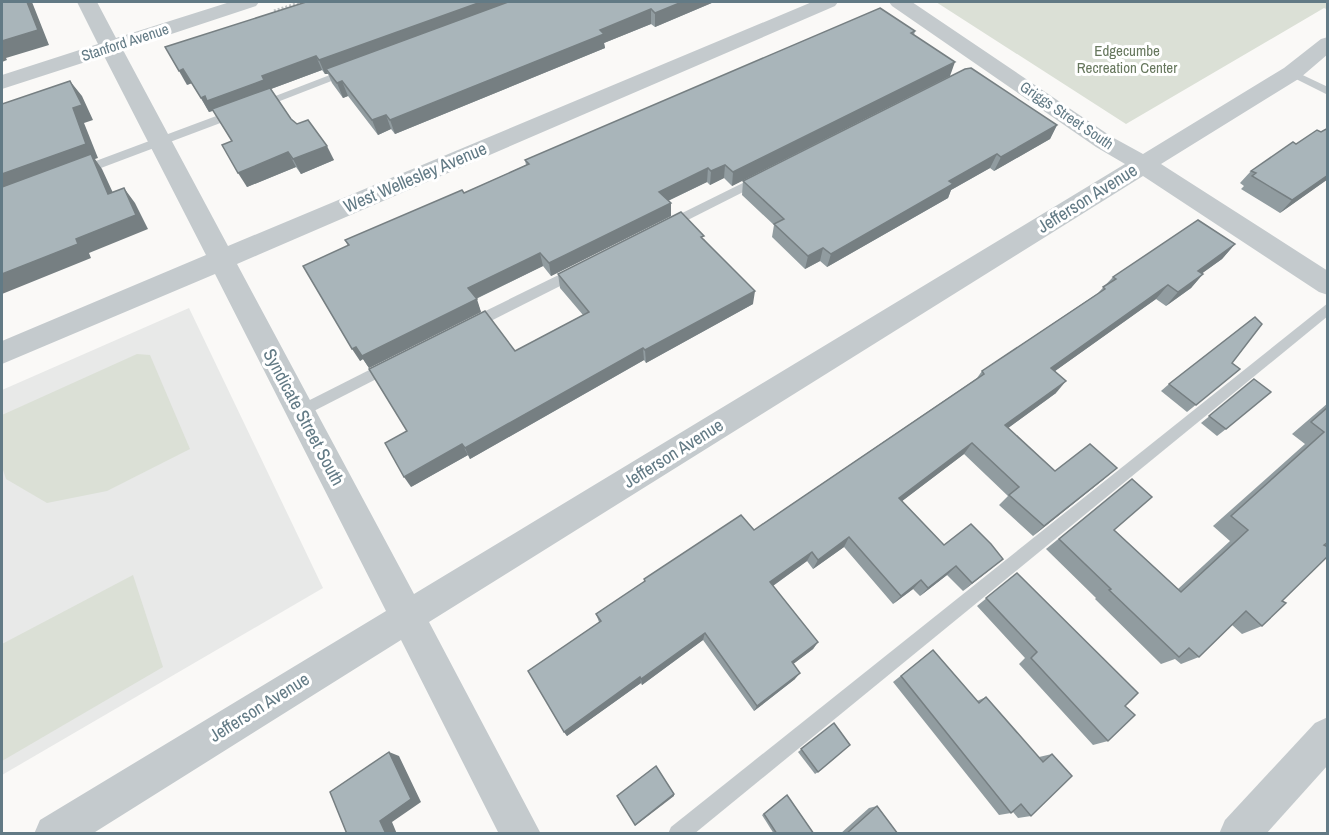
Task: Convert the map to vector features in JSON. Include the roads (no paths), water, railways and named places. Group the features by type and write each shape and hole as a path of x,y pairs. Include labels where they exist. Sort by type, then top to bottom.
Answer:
{"street":[{"name":"Syndicate Street South","path":"87,2 521,834"},
{"name":"Stanford Avenue","path":"2,82 249,2"},
{"name":"West Wellesley Avenue","path":"2,352 828,2"},
{"name":"Griggs Street South","path":"898,2 984,65 1104,142 1143,164 1328,285"},
{"name":"Jefferson Avenue","path":"54,834 1292,72 1328,43"},
{"name":"Jefferson Avenue","path":"1292,72 1328,63"},
{"path":"1239,834 1328,736"}],"lane":[{"path":"64,177 359,67"},
{"path":"1292,72 1328,92"},
{"path":"659,229 776,170"},
{"path":"457,332 585,267"},
{"path":"678,834 1328,308"},
{"path":"301,411 403,359"}],"park label":[{"name":"Edgecumbe Recreation Center","path":"1127,58"}]}
